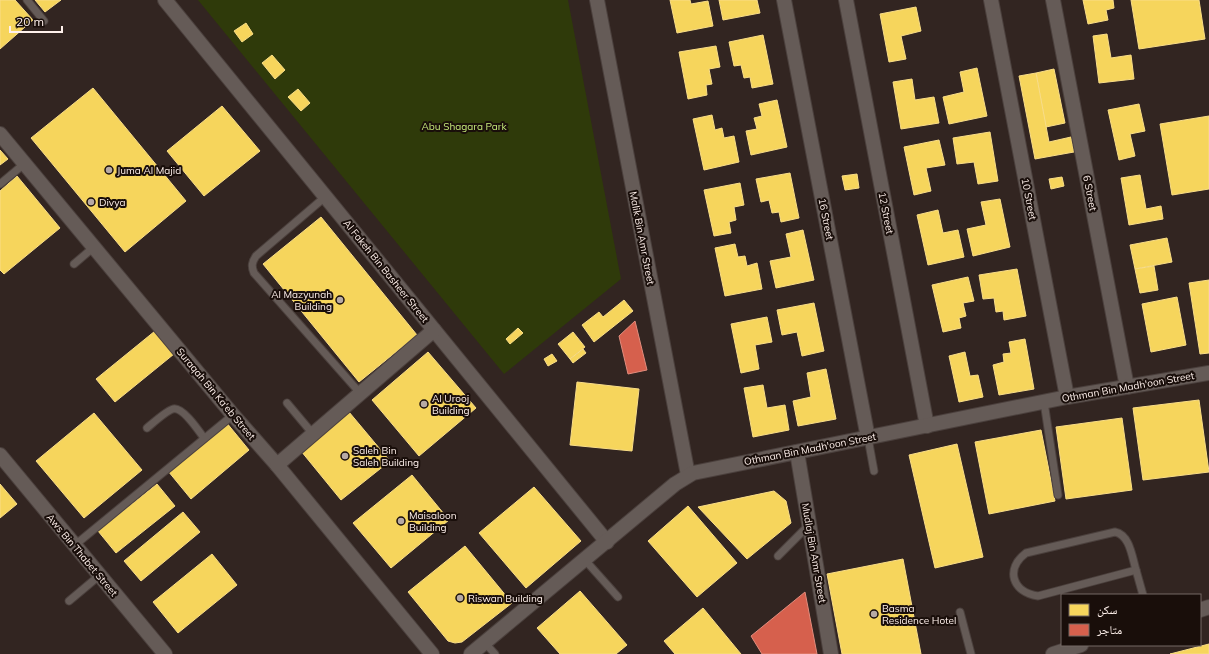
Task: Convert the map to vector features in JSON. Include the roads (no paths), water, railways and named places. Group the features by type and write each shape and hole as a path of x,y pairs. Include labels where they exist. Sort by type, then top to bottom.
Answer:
{"street":[{"name":"Al Fakeh Bin Basheer Street","path":"164,0 607,542"},
{"name":"Malik Bin Amr Street","path":"596,0 688,475"},
{"name":"16 Street","path":"784,0 868,438"},
{"name":"12 Street","path":"846,0 927,426"},
{"name":"10 Street","path":"991,0 1067,397"},
{"name":"6 Street","path":"1053,0 1127,387"},
{"name":"Suraqah Bin Ka'eb Street","path":"0,134 233,415 277,465 432,654"},
{"path":"277,465 434,330"},
{"name":"Othman Bin Madh'oon Street","path":"471,654 675,484 688,475 698,471 1067,397 1209,373"},
{"name":"Mudlaj Bin Amr Street","path":"797,452 831,654"},
{"name":"Aws Bin Thabet Street","path":"0,455 165,654"},
{"path":"1053,654 1078,646"}],"lane":[{"path":"27,0 44,21"},
{"path":"0,184 24,164"},
{"path":"325,197 256,256 252,264 252,269 360,394"},
{"path":"74,264 94,247"},
{"path":"1044,402 1058,495"},
{"path":"287,404 313,434"},
{"path":"147,428 171,410 177,409 182,412 204,438"},
{"path":"75,545 233,415"},
{"path":"868,438 874,471"},
{"path":"778,556 809,525"},
{"path":"1136,570 1038,596 1029,595 1021,590 1013,575 1019,558 1026,553 1111,533 1118,533 1125,537 1136,570 1143,594"},
{"path":"585,560 618,597"},
{"path":"69,601 100,575"},
{"path":"960,612 971,654"},
{"path":"485,643 495,654"}],"place":[{"name":"Juma Al Majid","path":"109,170"},
{"name":"Divya","path":"91,202"},
{"name":"Al Mazyunah Building","path":"340,300"},
{"name":"Al Urooj Building","path":"424,404"},
{"name":"Saleh Bin Saleh Building","path":"345,456"},
{"name":"Maisaloon Building","path":"401,521"},
{"name":"Riswan Building","path":"460,598"},
{"name":"Basma Residence Hotel","path":"874,614"}],"park label":[{"name":"Abu Shagara Park","path":"464,126"}]}
